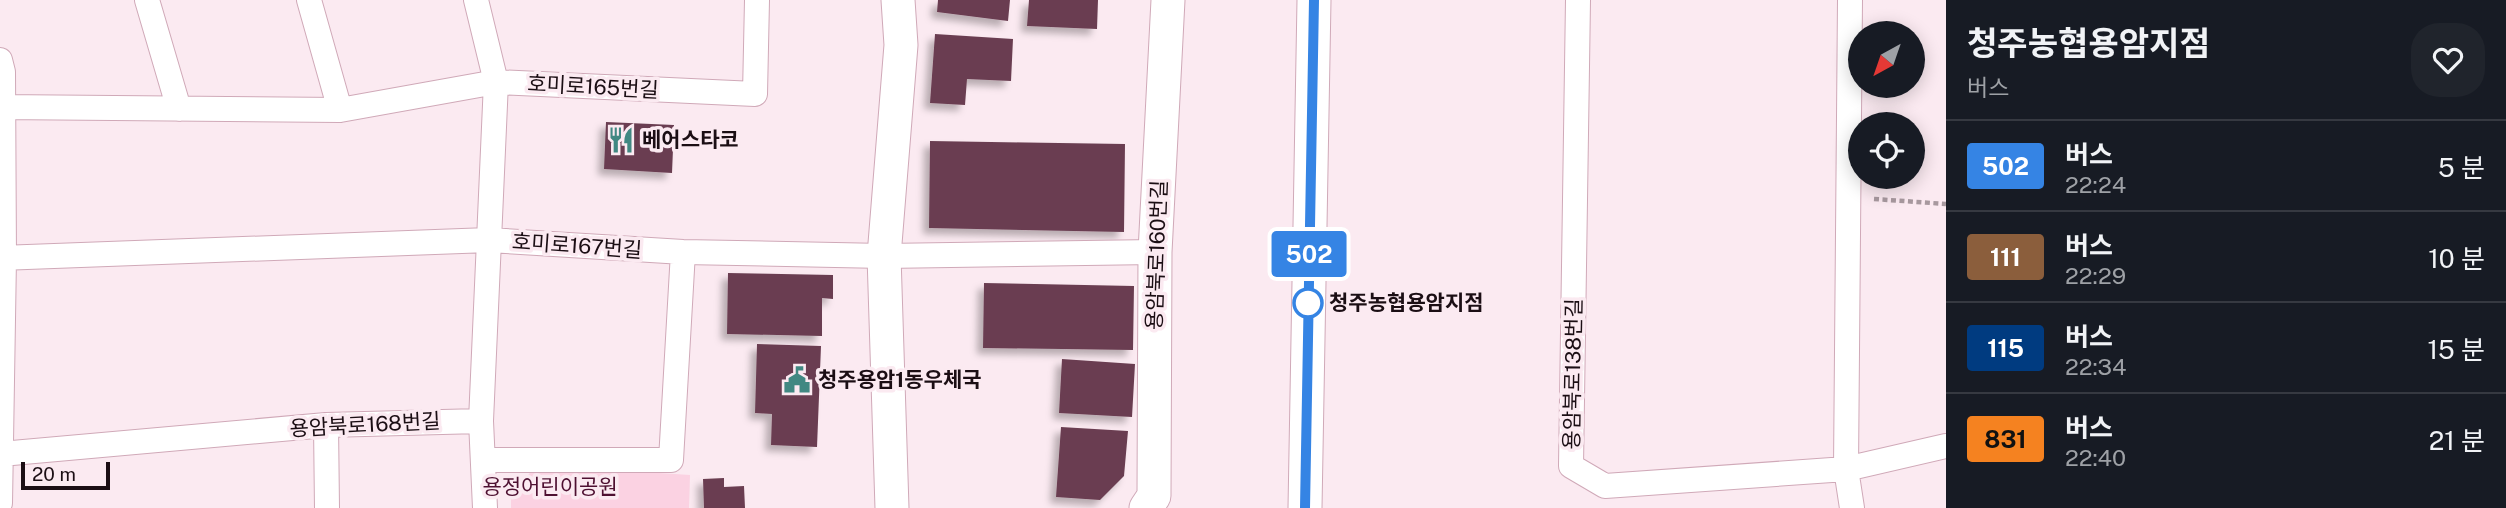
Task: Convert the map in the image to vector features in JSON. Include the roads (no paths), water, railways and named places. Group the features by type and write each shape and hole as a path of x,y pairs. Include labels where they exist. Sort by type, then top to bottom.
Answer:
{"street":[{"path":"147,0 179,109"},
{"path":"309,0 340,110"},
{"path":"476,0 496,82 481,421 485,508"},
{"name":"호미로165번길","path":"1,107 340,110 496,82 755,94 757,0"},
{"path":"892,508 884,256 901,45 898,0"},
{"name":"용암북로160번길","path":"1146,508 1154,496 1155,252 1168,0"},
{"path":"1305,508 1314,0"},
{"name":"용암북로138번길","path":"1578,0 1571,466 1605,486 1846,469 1946,446"},
{"path":"1850,0 1846,469 1852,508"},
{"path":"0,60 0,503"},
{"name":"호미로167번길","path":"2,258 489,240 683,252 884,256 1155,252"},
{"path":"484,460 671,460 683,252"},
{"name":"용암북로168번길","path":"1,454 326,425 481,421"},
{"path":"326,425 327,508"}],"place":[{"name":"베어스타코","path":"621,140"},
{"name":"청주농협용암지점","path":"1308,303"},
{"name":"청주용암1동우체국","path":"797,380"}],"park label":[{"name":"용정어린이공원","path":"550,487"}]}
